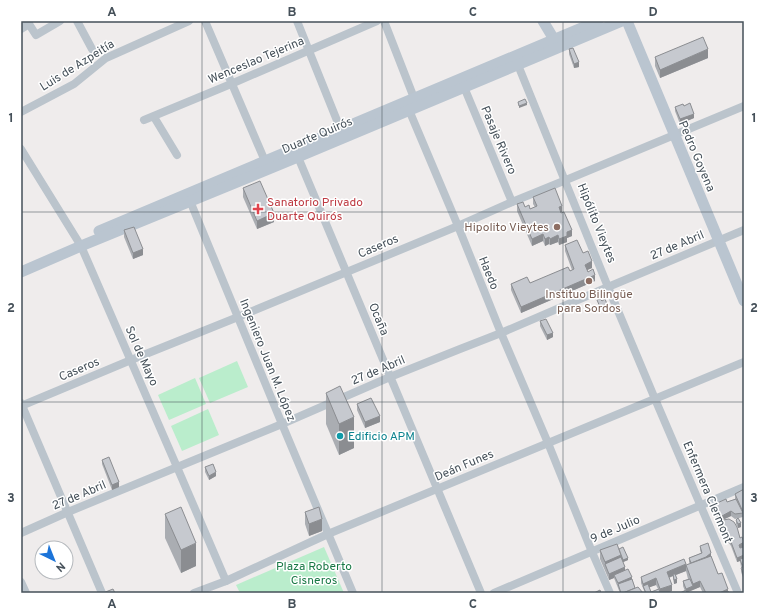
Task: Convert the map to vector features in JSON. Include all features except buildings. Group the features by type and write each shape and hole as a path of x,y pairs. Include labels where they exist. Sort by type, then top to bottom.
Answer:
{"main road":[{"path":"543,21 557,44"},
{"name":"Duarte Quirós","path":"557,44 598,21"},
{"name":"Duarte Quirós","path":"21,264 79,243 188,198 298,157 342,133 414,98 622,21"},
{"name":"Pedro Goyena","path":"627,21 744,301"},
{"name":"Duarte Quirós","path":"188,198 265,161 409,110 464,87 515,61"},
{"name":"Duarte Quirós","path":"21,272 79,243"}],"street":[{"path":"21,29 28,22 36,35 60,21"},
{"path":"77,21 92,49"},
{"name":"Luis de Azpeitía","path":"21,112 74,84 106,58 190,21"},
{"path":"205,21 265,161"},
{"path":"298,21 342,133"},
{"name":"Wenceslao Tejerina","path":"144,120 377,21"},
{"path":"384,21 414,98"},
{"name":"Hipólito Vieytes","path":"515,61 566,180 608,287 655,399"},
{"name":"Pasaje Rivero","path":"464,87 512,202"},
{"name":"Caseros","path":"21,405 238,317 744,106"},
{"name":"Haedo","path":"409,110 610,593"},
{"path":"154,117 177,155"},
{"name":"Sol de Mayo","path":"21,149 23,158 79,243 226,581"},
{"name":"Ocaña","path":"298,157 481,593"},
{"name":"Ingeniero Juan M. López","path":"188,198 353,593"},
{"name":"27 de Abril","path":"21,533 68,512 282,424 390,377 501,333 744,230"},
{"name":"Deán Funes","path":"194,593 226,581 328,534 744,362"},
{"name":"Enfermera Clermont","path":"655,399 738,593"},
{"path":"21,405 102,593"},
{"name":"9 de Julio","path":"494,593 744,487"},
{"path":"21,582 26,593"}],"green space":[{"path":"237,361 248,387 210,403 199,378"},
{"path":"195,378 206,404 169,420 158,395"},
{"path":"208,409 219,435 182,451 171,426"},
{"name":"Plaza Roberto Cisneros","path":"324,547 344,593 240,593 236,585"}],"place":[{"name":"Sanatorio Privado Duarte Quirós","path":"258,209"},
{"name":"Hipolito Vieytes","path":"557,227"},
{"name":"Instituo Bilingüe para Sordos","path":"589,281"},
{"name":"Edificio APM","path":"340,436"}]}
